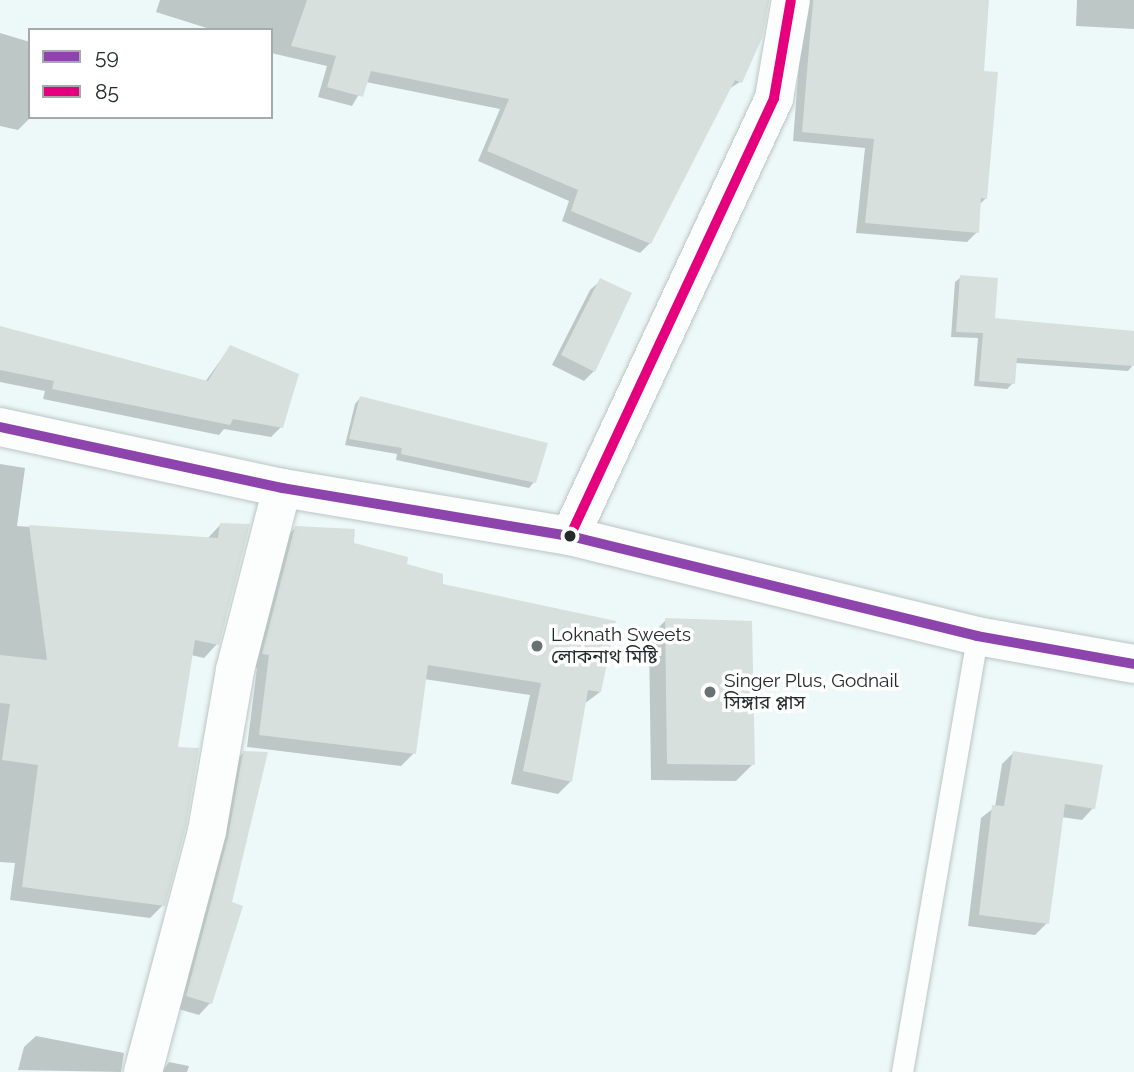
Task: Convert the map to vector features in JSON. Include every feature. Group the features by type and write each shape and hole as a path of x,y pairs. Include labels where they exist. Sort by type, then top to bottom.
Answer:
{"street":[{"path":"570,536 774,98 791,0"},
{"path":"0,427 282,488 570,536 977,636 1134,664"},
{"path":"143,1072 206,831 235,670 282,488"}],"lane":[{"path":"902,1072 977,636"}],"building":[{"path":"307,0 769,0 762,38 742,83 735,80 651,244 571,211 578,190 487,151 509,99 371,71 363,97 327,87 336,56 291,46"},
{"path":"813,0 989,0 984,71 998,72 987,199 981,198 979,233 865,223 874,139 802,132"},
{"path":"960,275 998,278 995,318 1134,331 1134,366 1017,358 1015,384 979,381 983,333 956,332"},
{"path":"600,278 632,293 595,372 561,355"},
{"path":"0,326 208,381 230,345 299,374 283,428 233,419 230,425 52,389 54,381 0,370"},
{"path":"360,396 548,443 536,483 401,454 402,448 349,439"},
{"path":"220,523 250,524 219,645 195,640 178,747 199,748 186,826 165,906 22,887 38,765 2,760 10,704 0,703 0,655 47,660 29,525 218,538"},
{"path":"295,526 355,529 354,543 408,557 407,564 443,574 443,584 616,621 601,692 588,690 572,782 523,771 541,683 428,665 416,754 259,735 269,655 262,654"},
{"name":"Singer Plus, Godnail সিঙ্গার প্লাস","path":"665,618 752,621 755,765 667,764"},
{"path":"243,751 268,752 232,902 243,906 212,1004 186,996 228,837"},
{"path":"1013,751 1103,765 1095,809 1065,804 1049,924 979,915 992,805 1004,806"}],"transit line":[{"name":"85","path":"570,536 774,98 791,0"},
{"name":"59","path":"0,427 282,488 570,536 977,636 1134,664"}],"place":[{"name":"Loknath Sweets লোকনাথ মিষ্টি","path":"537,646"},
{"name":"Singer Plus, Godnail সিঙ্গার প্লাস","path":"710,692"}]}
